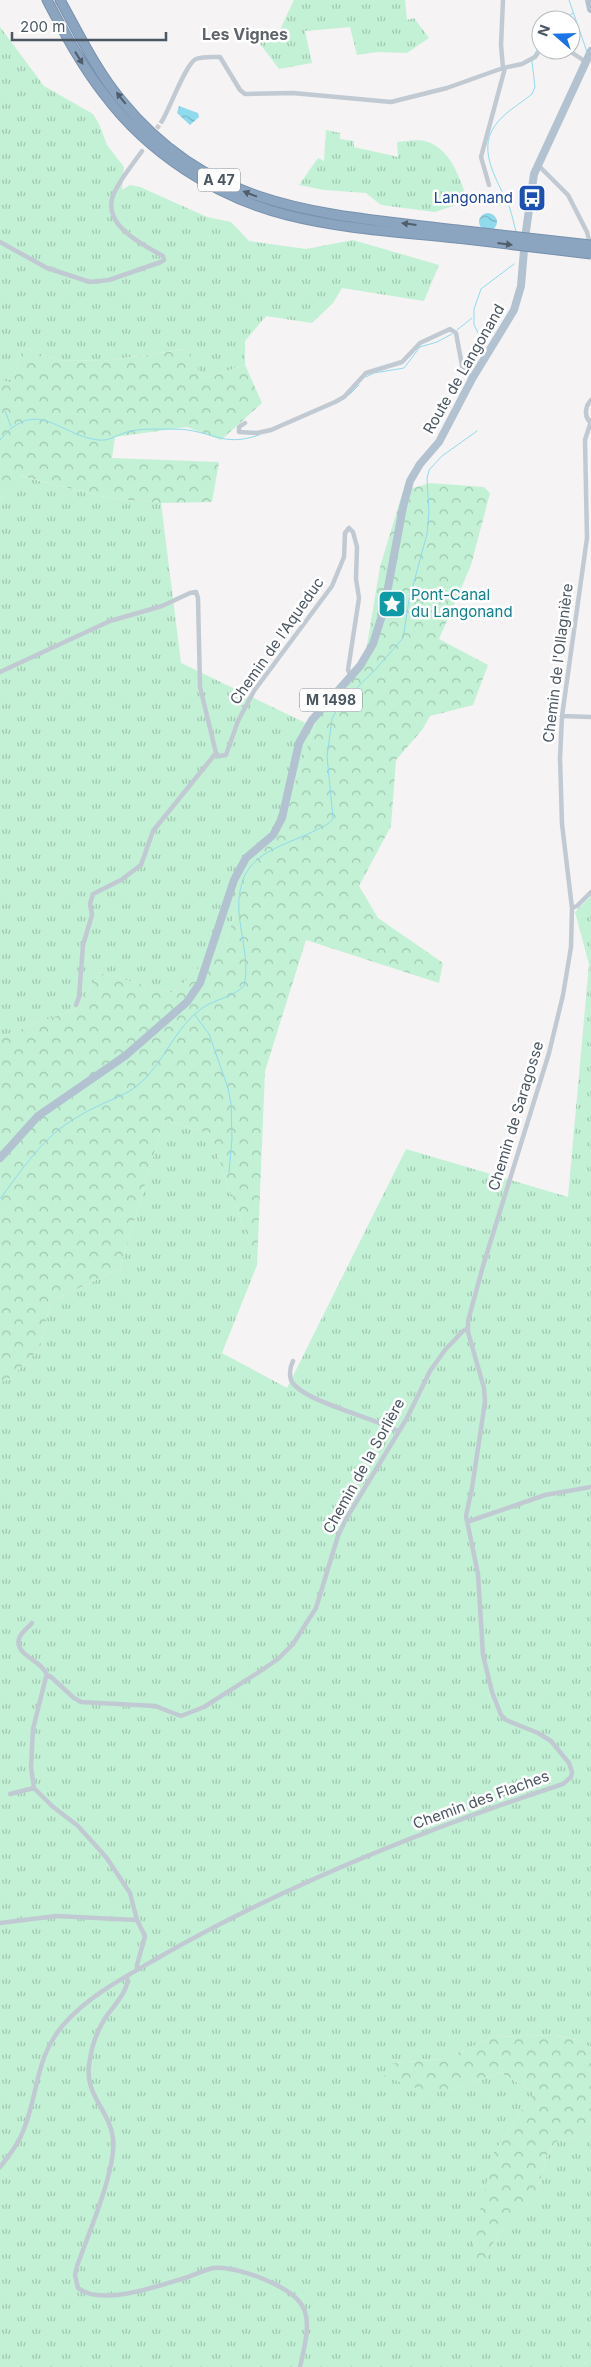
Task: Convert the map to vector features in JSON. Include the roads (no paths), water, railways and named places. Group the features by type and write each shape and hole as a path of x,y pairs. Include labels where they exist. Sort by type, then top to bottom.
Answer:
{"highway":[{"name":"A 47","path":"47,0 81,61 114,108 158,149 199,178 247,202 286,215 321,222 591,245"},
{"name":"A 47","path":"60,0 91,56 121,100 150,130 181,156 215,178 268,200 323,214 591,254"}],"main road":[{"path":"589,0 591,9"},
{"name":"Route de Langonand","path":"0,1158 38,1116 125,1056 179,1010 194,994 203,974 234,880 246,858 272,835 278,827 299,743 312,720 352,676 367,656 380,626 410,481 420,464 439,442 472,379 508,322 519,298 529,200 537,164 588,57"}],"street":[{"path":"489,185 481,157 504,68 501,45 503,0"},
{"path":"162,121 186,68 195,59 202,57 220,57 240,90 245,94 293,93 392,102 447,88 531,59"},
{"path":"0,242 48,268 90,282 109,280 161,262 164,260 163,256 132,238 120,227 111,208 114,192 142,151"},
{"path":"537,164 542,166 568,195 587,232 591,254"},
{"path":"245,423 239,427 239,432 264,432 335,402 344,397 366,373 402,362 420,343 450,329 456,333 463,370 472,379"},
{"name":"Chemin de l'Ollagnière","path":"572,908 560,796 560,758 562,716 589,529 584,456 586,433 590,421 586,414 591,400"},
{"path":"584,456 591,456"},
{"name":"Chemin de l'Aqueduc","path":"76,1005 80,997 83,945 92,915 91,898 93,894 121,880 141,865 153,831 216,753 219,756 226,754 238,721 254,691 332,586 344,557 345,533 349,528 353,532 357,547 356,580 359,598 348,670 352,676"},
{"path":"0,672 110,621 162,606 196,592 198,598 200,687 216,753"},
{"path":"562,716 590,719"},
{"path":"572,908 577,906 591,892"},
{"name":"Chemin de Saragosse","path":"467,1328 483,1266 523,1142 555,1030 569,964 572,908"},
{"name":"Chemin de la Sorlière","path":"32,1623 20,1636 19,1644 26,1655 41,1664 47,1676 81,1702 156,1706 181,1716 204,1707 270,1665 293,1644 314,1614 341,1529 407,1418 437,1360 463,1330 467,1328"},
{"name":"Chemin des Flaches","path":"0,2167 14,2149 25,2126 39,2069 53,2038 72,2015 90,2000 137,1970 236,1915 404,1842 492,1808 562,1784 571,1777 569,1763 556,1746 538,1733 506,1720 498,1707 483,1655 478,1573 466,1516 472,1488 484,1402 482,1381 467,1328"},
{"path":"293,1361 290,1374 293,1383 313,1397 398,1431"},
{"path":"467,1522 546,1495 591,1487"},
{"path":"47,1676 33,1729 31,1767 34,1788 78,1826 98,1847 130,1893 137,1920 146,1936 137,1970"},
{"path":"10,1794 34,1788"},
{"path":"0,1923 56,1916 137,1920"},
{"path":"127,1977 125,1988 98,2032 89,2061 89,2084 110,2127 113,2149 109,2172 77,2266 75,2275 78,2288 87,2294 94,2295 130,2293 160,2286 213,2268 252,2275 288,2290 296,2297 304,2309 307,2331 300,2367"}],"water":[{"path":"179,106 198,113 199,117 190,125 177,113"},
{"path":"488,213 494,216 497,222 494,228 488,231 482,228 479,222 482,216"}],"waterway":[{"path":"569,0 587,52"},
{"path":"516,232 509,206 491,167 488,147 489,137 498,122 532,94 535,87 532,61"},
{"path":"486,348 474,325 474,309 481,289 514,264"},
{"path":"457,330 472,318"},
{"path":"366,377 374,373 404,368 420,347 437,342 452,334"},
{"path":"349,395 359,385"},
{"path":"5,411 11,426"},
{"path":"0,440 13,427 25,420 37,419 85,437 99,440 148,429 188,430 230,440 239,440 259,435"},
{"path":"0,1199 30,1159 56,1132 81,1115 138,1085 155,1067 176,1036 192,1017 206,1006 234,993 244,986 246,960 239,908 242,883 247,872 263,855 325,826 333,818 327,756 332,719 340,704 375,670 403,638 409,600 427,534 429,512 427,479 429,470 442,456 477,431"},
{"path":"195,1015 209,1034 228,1088 231,1104 232,1139 229,1173"}],"tunnel":[{"path":"153,134 162,121"}],"place":[{"name":"Langonand","path":"532,198"},
{"name":"Pont-Canal du Langonand","path":"392,604"}],"district":[{"name":"Les Vignes","path":"245,34"}]}
